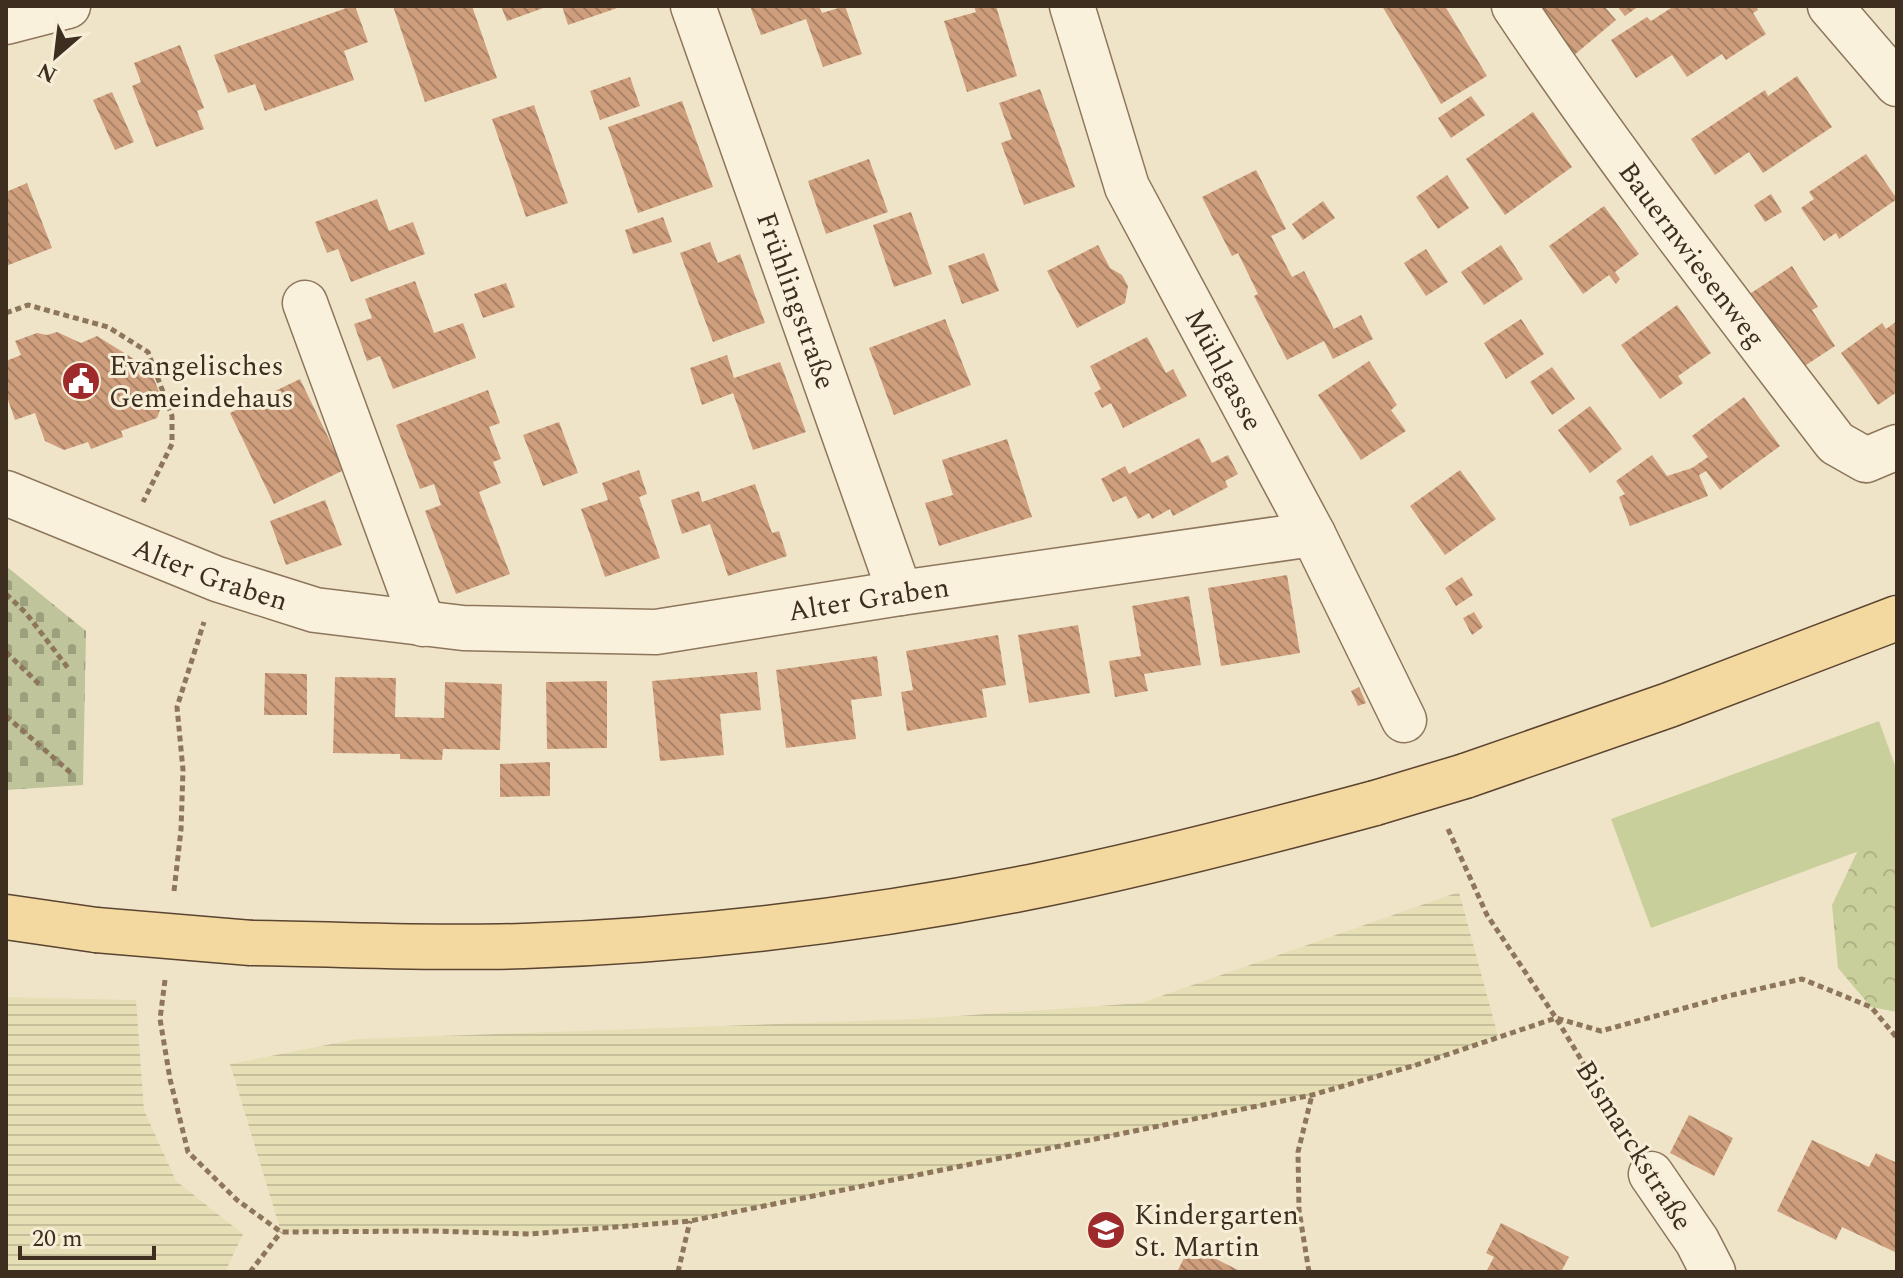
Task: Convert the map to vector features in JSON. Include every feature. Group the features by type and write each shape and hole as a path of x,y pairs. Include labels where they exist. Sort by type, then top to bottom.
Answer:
{"main road":[{"path":"6,917 96,930 251,943 522,946 695,934 867,914 1038,885 1208,848 1375,803 1465,776 1669,705 1897,618"}],"street":[{"path":"6,22 68,6"},
{"name":"Frühlingstraße","path":"693,6 900,593"},
{"name":"Mühlgasse","path":"1072,6 1127,187 1313,534 1404,720"},
{"name":"Bauernwiesenweg","path":"1514,6 1560,75 1671,226 1836,443 1866,460 1897,447"},
{"path":"1830,6 1897,84"},
{"path":"305,303 423,624"},
{"name":"Alter Graben","path":"6,493 217,579 315,610 463,628 656,632 900,593 1313,534"},
{"name":"Bismarckstraße","path":"1651,1174 1697,1241 1713,1272"}],"path":[{"path":"6,313 28,305 108,327 148,352 172,416 172,444 124,543"},
{"path":"174,891 181,830 183,770 177,707 217,579"},
{"path":"6,594 26,613 68,668"},
{"path":"6,652 40,685"},
{"path":"6,716 71,773"},
{"path":"1444,819 1487,915 1556,1018"},
{"path":"167,967 160,1019 170,1079 188,1152 237,1200 281,1232 530,1234 690,1221 1312,1095 1369,1076 1416,1065 1556,1018 1601,1031 1802,979 1871,1007 1897,1038"},
{"name":"Bismarckstraße","path":"1556,1018 1651,1174"},
{"path":"1309,1272 1299,1210 1298,1152 1312,1095"},
{"path":"678,1272 690,1221"},
{"path":"250,1272 281,1232"}],"shaded area":[{"path":"1459,892 1498,1036 1416,1065 1312,1095 690,1221 530,1234 281,1232 230,1064 357,1039 916,1019 1141,1003"},
{"path":"6,997 136,1000 144,1110 176,1181 243,1234 225,1272 6,1272"}],"green space":[{"path":"6,566 86,631 83,785 6,790"},
{"path":"1879,721 1897,771 1897,837 1651,928 1611,819"},
{"path":"1897,837 1897,1012 1871,1007 1838,968 1832,905 1858,850"}],"building":[{"path":"355,6 368,42 344,51 354,80 265,111 255,84 228,93 214,55"},
{"path":"393,6 472,6 497,78 425,102"},
{"path":"501,6 549,6 507,21"},
{"path":"562,6 623,6 568,25"},
{"path":"750,6 819,6 822,13 845,6 862,54 823,67 806,19 761,35"},
{"path":"974,6 996,6 1017,76 967,92 944,21 976,12"},
{"path":"1382,6 1445,6 1487,76 1441,104"},
{"path":"1537,6 1604,6 1616,20 1573,56"},
{"path":"1617,6 1639,6 1625,16"},
{"path":"1674,6 1756,6 1758,10 1753,13 1766,34 1726,60 1722,54 1687,77 1672,55 1636,78 1611,40 1647,17 1651,21"},
{"path":"180,45 204,108 197,111 204,129 156,147 132,86 141,82 134,63"},
{"path":"1797,76 1832,127 1763,173 1749,152 1715,175 1691,139 1765,90 1768,96"},
{"path":"630,77 640,106 600,120 590,91"},
{"path":"1040,89 1075,187 1024,205 1001,143 1012,139 999,103"},
{"path":"112,92 134,142 115,150 93,100"},
{"path":"1471,96 1485,115 1451,138 1438,118"},
{"path":"682,101 713,187 638,213 608,127"},
{"path":"534,105 568,203 526,217 492,119"},
{"path":"1533,112 1572,167 1505,215 1466,159"},
{"path":"1866,154 1897,199 1839,239 1836,233 1824,241 1801,208 1814,199 1809,192"},
{"path":"869,159 888,212 826,234 808,181"},
{"path":"1256,170 1286,229 1271,236 1292,277 1304,271 1334,329 1361,315 1373,339 1333,359 1324,341 1287,360 1254,296 1258,294 1238,253 1232,256 1202,197"},
{"path":"1447,175 1469,208 1438,229 1416,197"},
{"path":"27,183 52,248 6,266 6,192"},
{"path":"1771,194 1782,212 1765,222 1754,205"},
{"path":"377,199 389,231 413,222 425,254 351,282 338,249 327,253 315,222"},
{"path":"1323,201 1335,218 1303,240 1292,224"},
{"path":"1604,206 1639,254 1615,272 1620,279 1616,284 1609,275 1583,294 1549,246"},
{"path":"911,212 932,274 894,287 873,225"},
{"path":"663,217 672,242 633,254 625,230"},
{"path":"710,242 718,263 740,254 765,323 713,342 680,253"},
{"path":"1098,245 1110,268 1122,275 1128,286 1125,303 1077,328 1047,271"},
{"path":"1501,245 1523,279 1484,305 1461,272"},
{"path":"1426,249 1448,282 1426,296 1404,263"},
{"path":"984,253 999,291 962,304 948,266"},
{"path":"1792,266 1818,307 1812,310 1835,346 1794,373 1745,297"},
{"path":"415,281 434,333 463,323 476,358 393,389 380,356 367,361 354,324 372,318 365,299"},
{"path":"506,283 515,307 483,318 474,294"},
{"path":"1677,305 1711,353 1678,376 1683,383 1660,399 1621,345"},
{"path":"945,319 971,385 894,415 869,348"},
{"path":"1521,319 1544,354 1506,379 1484,343"},
{"path":"1897,321 1897,392 1878,405 1841,353 1882,323 1886,329"},
{"name":"Evangelisches Gemeindehaus","path":"57,332 81,343 97,336 150,369 163,402 157,418 121,431 123,437 91,449 88,442 64,450 45,441 35,413 15,420 6,394 6,361 21,355 15,341 37,333 47,335"},
{"path":"1147,337 1166,373 1173,369 1187,396 1123,428 1111,403 1102,408 1094,393 1101,389 1090,366"},
{"path":"727,355 734,378 780,362 806,432 753,450 733,393 702,405 690,368"},
{"path":"1369,361 1397,405 1391,410 1406,431 1361,460 1318,395"},
{"path":"1552,367 1575,399 1552,415 1530,382"},
{"path":"300,379 344,470 274,504 230,413"},
{"path":"488,390 500,423 489,427 501,459 493,462 501,483 479,492 510,574 456,594 425,511 441,505 434,484 420,489 396,425"},
{"path":"1744,397 1780,446 1720,490 1706,471 1699,475 1708,496 1630,526 1619,497 1625,494 1616,481 1652,455 1667,476 1692,468 1708,457 1692,436"},
{"path":"1590,406 1622,449 1590,473 1558,430"},
{"path":"559,422 578,473 543,486 523,435"},
{"path":"1199,438 1212,463 1228,455 1238,474 1225,481 1228,487 1173,516 1170,509 1152,519 1149,513 1138,519 1126,496 1113,502 1101,479 1125,466 1129,474"},
{"path":"1007,439 1032,517 939,546 925,503 953,495 942,460"},
{"path":"639,470 647,494 639,497 660,558 605,577 581,509 608,500 602,483"},
{"path":"1460,470 1496,519 1445,555 1410,506"},
{"path":"755,484 772,533 779,531 787,556 728,576 710,524 682,534 671,500 699,491 702,502"},
{"path":"325,500 342,545 286,565 270,521"},
{"path":"1287,575 1300,653 1221,666 1208,588"},
{"path":"1462,577 1473,595 1456,606 1445,588"},
{"path":"1189,596 1201,665 1144,674 1148,691 1115,697 1109,661 1141,656 1132,606"},
{"path":"1474,612 1483,627 1472,635 1463,618"},
{"path":"1078,625 1090,693 1029,703 1018,635"},
{"path":"998,635 1006,685 982,689 987,717 907,731 901,692 913,690 906,651"},
{"path":"877,656 882,696 851,700 856,739 786,748 776,670"},
{"path":"757,672 761,710 720,714 724,755 660,761 652,681"},
{"path":"265,673 307,674 307,715 264,715"},
{"path":"335,677 396,678 395,717 444,718 445,682 502,684 500,750 443,749 442,760 400,759 400,754 333,753"},
{"path":"607,681 607,748 547,749 546,682"},
{"path":"1359,687 1366,703 1358,706 1351,691"},
{"path":"550,762 550,796 500,797 500,764"},
{"path":"1689,1115 1733,1138 1714,1176 1670,1153"},
{"path":"1812,1140 1869,1167 1876,1153 1897,1163 1897,1253 1842,1227 1836,1240 1777,1211"},
{"path":"1501,1223 1569,1257 1561,1272 1486,1272 1494,1257 1486,1253"},
{"path":"1190,1246 1242,1272 1177,1272"}],"place":[{"name":"Evangelisches Gemeindehaus","path":"81,381"},
{"name":"Kindergarten St. Martin","path":"1106,1230"}]}
